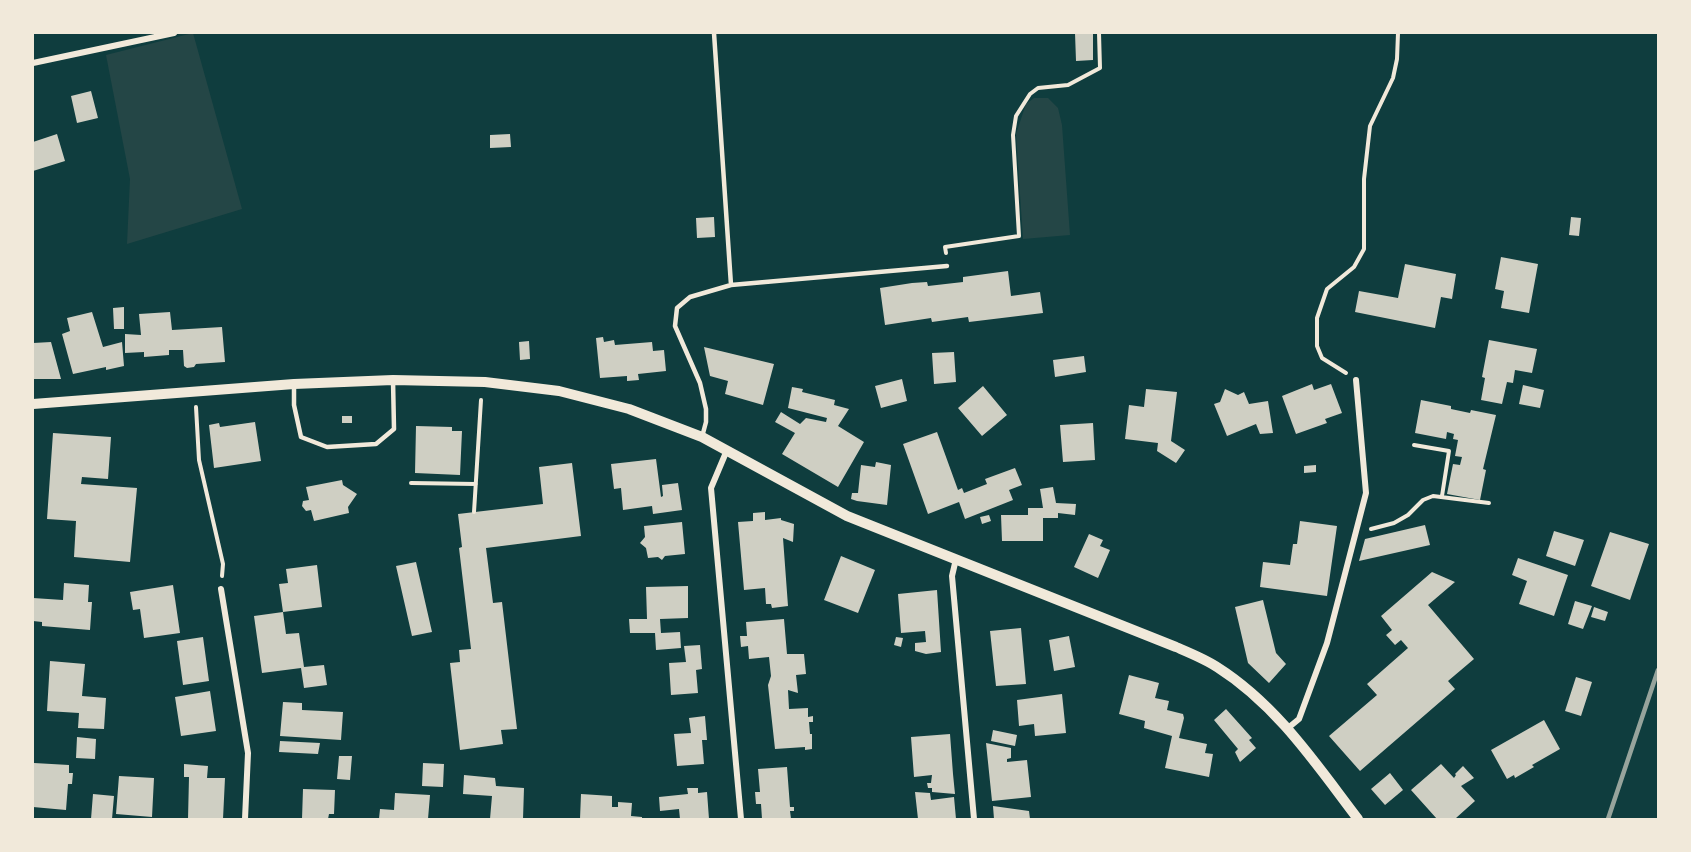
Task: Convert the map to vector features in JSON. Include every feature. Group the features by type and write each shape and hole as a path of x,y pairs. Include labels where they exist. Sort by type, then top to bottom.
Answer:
{"street":[{"path":"33,63 174,33"},
{"path":"33,404 294,384 393,380 485,382 559,391 629,409 702,437 847,516 1176,647 1217,667 1255,695 1288,728 1358,819"},
{"path":"1288,728 1299,719 1327,643 1366,493 1356,380"},
{"path":"727,450 711,488 741,819"},
{"path":"956,559 952,576 974,819"},
{"path":"221,589 248,753 245,819"}],"lane":[{"path":"714,33 731,285"},
{"path":"702,437 706,423 706,409 700,383 675,326 677,308 690,297 731,285 947,266"},
{"path":"294,384 294,405 302,436 327,447 376,444 394,429 393,380"}],"path":[{"path":"947,266 945,247 1019,236 1013,135 1016,116 1030,94 1038,88 1068,85 1100,68 1099,33"},
{"path":"1356,380 1322,358 1317,346 1317,318 1327,289 1354,267 1364,249 1364,179 1370,126 1393,78 1397,59 1398,33"},
{"path":"474,512 481,400"},
{"path":"196,406 199,460 223,564 221,589"},
{"path":"1414,445 1449,451 1442,496"},
{"path":"411,483 476,484"},
{"path":"1356,533 1394,523 1423,500 1433,496 1489,503"}],"shaded area":[{"path":"193,33 242,209 127,244 130,179 106,55"},
{"path":"1034,98 1048,98 1058,108 1062,125 1070,235 1023,239 1016,134 1026,104"}],"building":[{"path":"1075,33 1093,33 1093,60 1076,61"},
{"path":"91,91 98,118 77,123 71,96"},
{"path":"57,134 65,161 33,171 33,142"},
{"path":"510,134 511,147 490,148 490,135"},
{"path":"714,217 715,237 697,238 696,218"},
{"path":"1571,217 1581,218 1579,236 1569,235"},
{"path":"1501,257 1538,264 1529,313 1501,308 1504,291 1495,289"},
{"path":"1405,264 1456,274 1452,299 1441,297 1435,328 1355,312 1359,291 1398,298"},
{"path":"1008,271 1011,296 1040,292 1043,313 969,322 968,317 932,322 931,318 885,325 880,288 912,283 927,282 928,286 963,282 963,277"},
{"path":"124,307 124,329 114,329 113,308"},
{"path":"92,312 103,347 122,342 124,366 106,370 106,367 73,374 62,334 70,331 67,318"},
{"path":"170,312 172,330 222,327 225,362 196,364 194,367 187,368 184,366 183,350 169,350 169,355 144,357 144,352 125,353 125,334 141,335 139,314"},
{"path":"603,337 604,342 614,340 615,345 652,342 653,351 664,350 666,371 638,374 639,380 627,381 627,376 600,378 596,338"},
{"path":"1489,340 1537,349 1532,373 1515,370 1513,383 1507,382 1502,404 1481,400 1485,378 1482,377"},
{"path":"529,341 530,359 520,360 519,342"},
{"path":"51,342 61,379 33,379 33,343"},
{"path":"704,347 774,364 763,405 725,394 728,381 710,376"},
{"path":"954,352 956,382 934,384 932,353"},
{"path":"1084,356 1086,372 1055,377 1053,360"},
{"path":"902,379 907,401 881,408 875,386"},
{"path":"1312,384 1314,390 1331,384 1342,413 1325,419 1327,423 1296,434 1282,396"},
{"path":"1523,385 1544,390 1540,408 1519,404"},
{"path":"983,386 1007,415 982,436 958,408"},
{"path":"792,387 803,389 802,392 835,400 834,405 849,409 838,426 864,442 838,487 782,454 795,433 775,422 781,412 800,424 806,418 826,422 827,418 788,408"},
{"path":"1146,389 1177,392 1171,441 1185,450 1176,463 1157,451 1158,443 1125,439 1129,405 1144,407"},
{"path":"1225,389 1238,395 1244,392 1249,404 1268,401 1273,433 1260,434 1256,424 1227,436 1214,404 1220,402"},
{"path":"1421,400 1451,406 1451,409 1470,413 1471,410 1496,415 1483,469 1486,470 1480,500 1447,494 1453,464 1460,465 1462,457 1455,456 1458,440 1453,439 1454,434 1447,432 1446,439 1415,433"},
{"path":"342,416 352,416 352,423 342,423"},
{"path":"255,422 261,461 214,468 209,425 219,423 220,427"},
{"path":"1093,423 1095,460 1063,462 1060,425"},
{"path":"416,426 452,427 452,431 462,431 460,475 415,473"},
{"path":"937,432 958,490 962,488 964,493 987,484 985,479 1015,468 1022,485 1009,490 1013,500 965,519 959,502 928,514 903,444"},
{"path":"53,433 111,437 108,479 82,477 81,484 137,488 130,562 74,557 76,521 47,519"},
{"path":"656,459 661,497 663,496 662,485 678,483 682,510 653,514 652,506 623,510 621,488 614,489 611,464"},
{"path":"876,462 891,465 887,505 851,499 852,493 858,493 861,465 875,467"},
{"path":"572,463 581,536 486,548 493,603 502,602 517,729 501,730 503,744 460,750 450,663 460,662 459,650 471,649 459,548 462,547 458,514 543,504 539,467"},
{"path":"1316,465 1316,472 1304,473 1304,466"},
{"path":"342,480 343,485 357,494 348,507 349,513 314,521 311,510 306,511 302,506 303,501 309,500 306,487"},
{"path":"1053,487 1056,503 1076,504 1075,515 1058,513 1058,518 1043,518 1043,541 1002,541 1001,515 1028,515 1028,508 1043,508 1040,489"},
{"path":"765,512 765,520 781,518 781,520 794,524 793,542 783,538 788,606 772,608 771,604 766,604 765,588 744,590 738,522 753,521 753,513"},
{"path":"989,515 991,521 982,524 980,517"},
{"path":"1300,521 1337,526 1327,596 1260,587 1263,562 1290,565 1293,544 1297,544"},
{"path":"682,522 685,554 665,556 662,560 658,557 648,558 646,548 640,543 645,537 644,526"},
{"path":"1425,525 1430,545 1359,561 1365,539"},
{"path":"1554,531 1584,540 1575,566 1546,556"},
{"path":"1610,532 1649,544 1630,600 1591,586"},
{"path":"1089,534 1103,540 1100,546 1110,550 1098,578 1074,567"},
{"path":"841,556 875,570 858,613 824,600"},
{"path":"1518,558 1568,575 1554,616 1519,604 1527,581 1512,575"},
{"path":"416,562 432,632 412,636 396,566"},
{"path":"317,565 322,607 283,612 279,584 288,583 286,569"},
{"path":"1432,572 1455,582 1428,605 1474,659 1448,681 1455,689 1360,771 1329,736 1377,695 1367,684 1408,648 1401,640 1395,645 1386,635 1392,630 1381,616"},
{"path":"64,583 89,585 88,602 92,602 90,630 42,626 42,622 33,621 33,598 63,600"},
{"path":"173,585 180,633 144,638 140,609 133,610 130,592"},
{"path":"688,586 688,618 660,619 661,633 680,632 681,648 656,650 655,633 630,633 629,619 647,619 646,587"},
{"path":"937,590 941,652 926,654 915,651 915,643 926,642 925,631 901,633 898,594"},
{"path":"1263,600 1276,653 1286,664 1269,683 1248,663 1235,607"},
{"path":"1575,601 1592,606 1583,629 1568,624"},
{"path":"1594,607 1608,612 1605,621 1591,617"},
{"path":"283,612 286,634 299,633 304,667 324,665 327,685 304,688 301,668 262,673 254,616"},
{"path":"784,619 787,654 804,654 806,674 796,675 798,693 788,690 789,709 808,708 808,717 813,716 813,722 809,722 812,749 805,750 805,747 775,749 768,685 771,676 769,657 749,659 748,646 741,647 740,636 747,636 746,622"},
{"path":"1021,628 1026,684 996,686 990,631"},
{"path":"1069,636 1075,667 1054,671 1049,640"},
{"path":"203,637 209,681 183,685 177,641"},
{"path":"896,637 903,638 901,647 894,645"},
{"path":"700,645 702,669 696,670 698,693 671,695 669,663 686,662 684,646"},
{"path":"50,661 85,664 82,696 106,698 104,729 78,728 79,713 47,711"},
{"path":"1129,675 1159,683 1155,698 1169,701 1167,710 1183,714 1179,738 1207,744 1205,753 1213,754 1209,777 1165,768 1172,736 1144,728 1145,721 1119,714"},
{"path":"1576,677 1592,682 1581,716 1565,711"},
{"path":"210,691 216,731 181,736 175,697"},
{"path":"1062,694 1066,733 1035,736 1034,724 1019,726 1017,700"},
{"path":"283,702 302,703 302,710 343,712 341,740 280,736"},
{"path":"1226,709 1252,738 1249,740 1256,748 1240,762 1235,752 1238,749 1214,720"},
{"path":"705,716 707,740 702,740 704,764 677,766 674,734 691,733 689,718"},
{"path":"1544,720 1560,749 1515,778 1514,775 1507,779 1491,750"},
{"path":"993,730 1017,735 1015,746 991,741"},
{"path":"950,734 955,794 932,792 932,788 928,788 927,783 931,783 932,775 914,777 911,737"},
{"path":"77,737 96,739 95,759 76,758"},
{"path":"280,741 320,743 318,754 279,752"},
{"path":"986,743 1011,748 1011,758 1007,759 1007,762 1027,760 1031,797 992,801"},
{"path":"339,756 352,756 350,780 337,779"},
{"path":"34,763 69,765 69,773 73,773 72,784 68,784 66,810 33,807"},
{"path":"423,763 444,764 443,787 422,786"},
{"path":"184,764 208,766 207,778 225,778 223,819 188,819 189,777 184,777"},
{"path":"1441,764 1454,778 1463,766 1474,778 1461,786 1475,801 1457,819 1437,819 1411,790"},
{"path":"787,767 790,807 794,807 794,811 790,811 791,819 762,819 761,804 756,804 755,792 760,792 758,769"},
{"path":"1390,773 1403,790 1385,805 1371,789"},
{"path":"464,775 495,778 496,786 524,788 523,819 490,819 492,796 463,794"},
{"path":"119,776 154,778 152,817 116,814"},
{"path":"687,788 698,788 698,793 707,792 709,819 680,819 679,809 660,811 659,797 688,794"},
{"path":"303,789 335,790 334,814 329,814 328,819 302,819"},
{"path":"915,792 930,793 931,800 954,797 956,819 918,819"},
{"path":"395,793 430,795 428,819 379,819 380,809 394,810"},
{"path":"93,794 114,796 112,819 91,819"},
{"path":"581,794 612,796 612,807 618,807 618,802 632,803 631,816 642,817 642,819 580,819"},
{"path":"993,806 1029,811 1030,819 994,819"}],"railway":[{"path":"1608,819 1658,670"}]}
